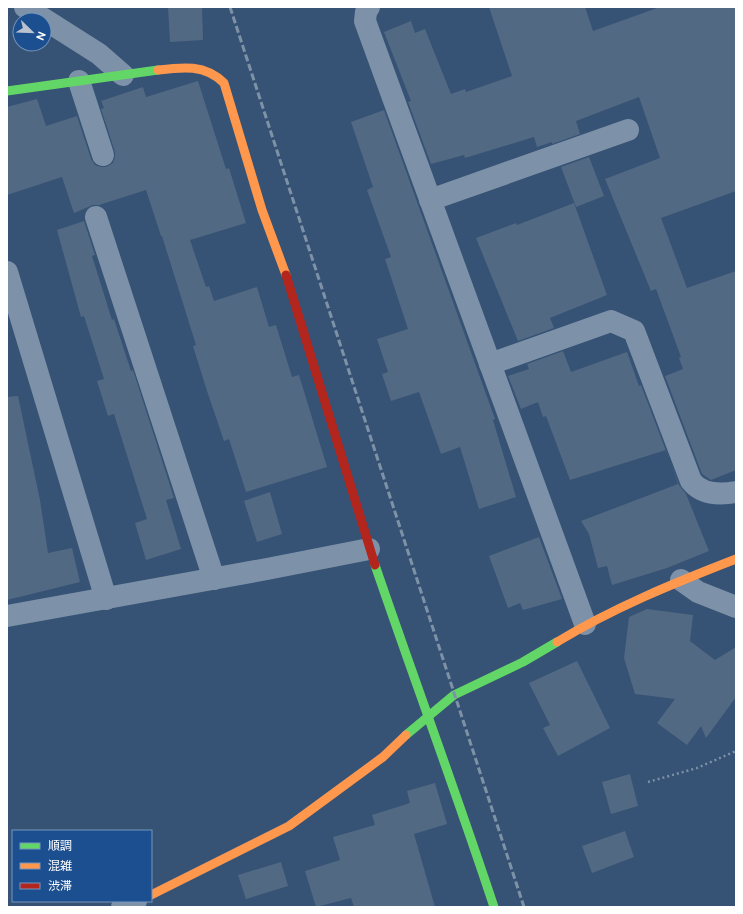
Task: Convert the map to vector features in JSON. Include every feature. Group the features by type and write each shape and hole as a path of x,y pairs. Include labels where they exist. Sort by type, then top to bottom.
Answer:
{"street":[{"path":"26,7 44,12"},
{"path":"369,7 366,12 365,21 585,624"},
{"path":"52,16 123,75"},
{"path":"7,91 180,66 215,73 224,83 262,210 287,279 323,394 369,549 448,769 494,907"},
{"path":"80,81 104,155"},
{"path":"430,200 628,130"},
{"path":"96,217 214,579"},
{"path":"7,272 106,599"},
{"path":"490,364 611,320 634,331 691,481 701,489 714,494 736,492"},
{"path":"7,616 106,599 369,549"},
{"path":"152,894 289,826 383,756 454,695 523,662 585,624 681,580 736,559"},
{"path":"681,580 698,592 736,607"},
{"path":"122,907 134,902"}],"path":[{"path":"648,782 697,768 736,751"}],"building":[{"path":"168,7 202,7 203,40 170,42"},
{"path":"489,7 585,7 593,31 660,7 736,7 736,191 661,218 687,288 736,271 736,470 711,480 702,474 665,376 683,369 679,358 681,357 656,289 651,291 605,179 660,158 639,97 576,121 580,134 552,144 552,142 537,147 534,137 465,158 464,155 431,164 408,102 411,101 384,32 411,21 415,33 425,29 451,94 465,89 466,92 512,76"},
{"path":"198,81 226,169 229,168 246,223 190,240 206,287 209,286 214,301 257,287 269,327 276,325 292,377 299,375 327,467 246,492 229,439 224,441 207,391 193,346 196,345 146,190 99,205 93,205 74,213 62,177 7,195 7,107 37,99 46,126 77,116 91,159 95,165 106,167 113,163 115,152 101,109 104,108 101,101 143,87 146,97"},
{"path":"384,110 495,419 493,420 516,497 479,509 460,447 441,454 419,392 391,401 382,374 388,372 377,339 408,329 385,259 391,257 367,190 373,187 351,122"},
{"path":"589,157 604,196 576,207 561,167"},
{"path":"574,203 607,295 550,318 554,328 518,341 476,238 516,223 517,225"},
{"path":"84,221 95,255 92,256 112,320 114,319 131,371 133,370 174,498 166,500 181,549 146,560 135,523 147,519 114,414 108,416 97,381 104,379 84,316 81,317 57,230"},
{"path":"563,351 571,372 627,352 639,386 641,385 666,450 570,480 546,416 543,417 538,402 521,409 508,376 529,369 527,364"},
{"path":"18,396 40,500 48,553 72,548 80,582 7,600 7,397"},
{"path":"670,461 679,485 686,494 709,551 667,568 612,585 607,566 598,568 589,534 581,521 678,484"},
{"path":"270,492 282,534 257,542 244,501"},
{"path":"539,537 562,599 523,610 520,603 508,608 489,556"},
{"path":"647,609 693,615 690,641 715,660 736,647 736,697 706,738 701,726 687,745 657,723 675,699 635,694 624,658 629,617"},
{"path":"577,661 610,728 558,756 543,728 550,725 529,683"},
{"path":"630,774 638,806 611,814 602,782"},
{"path":"435,783 447,824 414,834 435,907 354,907 351,898 316,907 305,871 340,860 333,837 375,825 372,815 410,803 407,791"},
{"path":"625,831 634,857 592,873 582,846"},
{"path":"281,862 288,886 246,899 238,875"}],"railway":[{"path":"230,7 524,907"}],"traffic: fast":[{"path":"7,91 158,70"},
{"path":"375,565 494,907"},
{"path":"406,735 454,695 523,662 557,642"}],"traffic: slow":[{"path":"158,70 193,68 209,73 224,83 262,210 286,275"},
{"path":"557,642 622,607 690,577 736,559"},
{"path":"152,894 289,826 383,757 406,735"}],"traffic: jam":[{"path":"286,275 375,565"}]}
